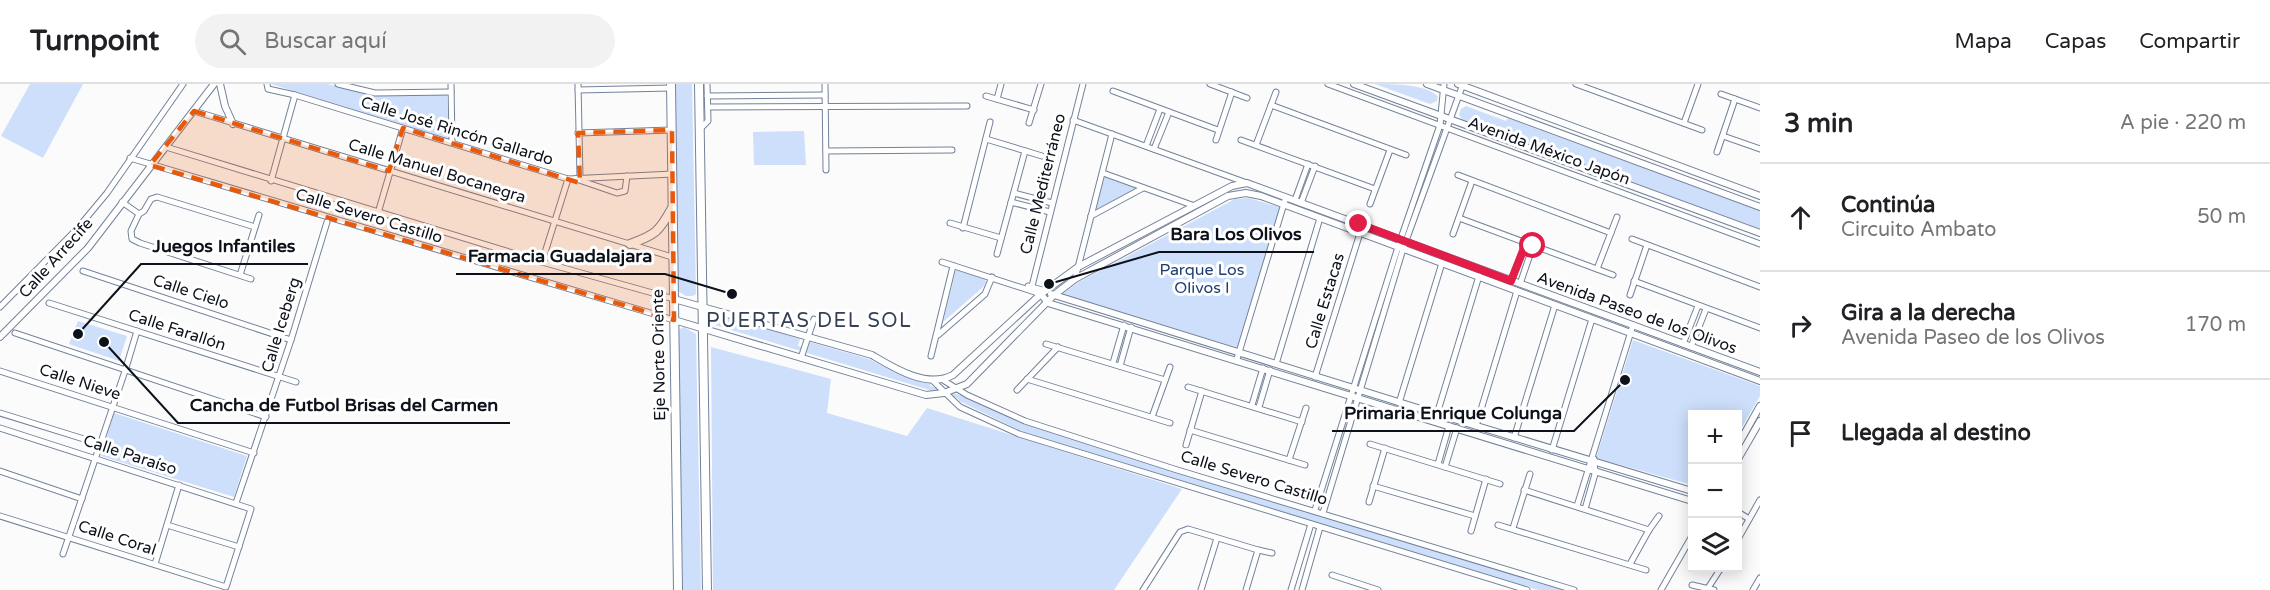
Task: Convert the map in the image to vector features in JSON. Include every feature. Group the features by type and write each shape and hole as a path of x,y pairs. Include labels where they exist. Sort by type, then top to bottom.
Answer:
{"main road":[{"path":"699,84 707,590"},
{"name":"Eje Norte Oriente","path":"671,86 678,590"},
{"path":"630,244 651,236 663,224 673,205"}],"street":[{"path":"0,307 77,229 107,193 183,84"},
{"name":"Calle Arrecife","path":"0,337 88,248 150,164 166,147 214,84"},
{"path":"220,84 225,106 233,124"},
{"name":"Calle José Rincón Gallardo","path":"267,84 268,89 295,95 617,194 625,191 627,176"},
{"path":"338,84 375,93 451,92"},
{"path":"450,84 452,143"},
{"path":"700,129 708,121 707,84"},
{"path":"825,84 826,170"},
{"path":"997,99 1001,84"},
{"path":"1029,123 1041,84"},
{"name":"Calle Mediterráneo","path":"1031,288 1083,84"},
{"path":"1122,93 1125,84"},
{"path":"1210,84 1248,98"},
{"name":"Avenida México Japón","path":"1328,84 1760,244"},
{"name":"Avenida México Japón","path":"1354,84 1760,233"},
{"name":"Avenida México Japón","path":"1426,84 1443,87 1457,96 1760,207"},
{"path":"1315,510 1402,244 1443,126 1450,120 1461,84"},
{"name":"Avenida México Japón","path":"1461,84 1760,196"},
{"path":"1576,84 1702,130"},
{"path":"1684,123 1696,84"},
{"path":"580,178 578,87 671,86"},
{"path":"1443,87 1441,116 1443,126"},
{"path":"1113,91 1218,130"},
{"path":"1256,145 1276,92"},
{"path":"1216,140 1232,93"},
{"path":"1721,94 1760,108"},
{"path":"271,181 295,95"},
{"path":"707,96 825,95"},
{"path":"755,96 755,106"},
{"path":"986,96 1034,110"},
{"path":"1717,152 1735,99"},
{"path":"1271,105 1406,155"},
{"path":"708,107 967,106"},
{"path":"1146,146 1160,109"},
{"name":"Calle Manuel Bocanegra","path":"194,111 672,257"},
{"path":"1154,149 1169,112"},
{"path":"1074,120 1247,183"},
{"path":"963,228 990,122"},
{"path":"378,213 403,128"},
{"path":"578,133 672,130"},
{"path":"1075,279 1112,134"},
{"path":"1723,136 1760,149"},
{"path":"986,139 1042,156"},
{"path":"1241,140 1375,189"},
{"name":"Calle Severo Castillo","path":"166,147 271,181 543,262 872,356 898,371 943,381 967,395 1025,421 1174,469 1574,590"},
{"path":"826,152 952,150"},
{"path":"1370,204 1390,150"},
{"path":"997,254 1025,151"},
{"name":"Calle Severo Castillo","path":"132,159 926,395"},
{"path":"1298,201 1308,164"},
{"path":"1298,201 1315,166"},
{"path":"1103,173 1192,205"},
{"name":"Calle José Rincón Gallardo","path":"570,179 673,174"},
{"path":"1458,175 1611,233"},
{"path":"543,262 570,179"},
{"path":"1453,234 1472,181"},
{"path":"943,381 1044,292 1078,267 1192,205 1232,186 1247,183"},
{"name":"Avenida Paseo de los Olivos","path":"1247,183 1320,218 1360,233 1402,244 1520,284 1760,372"},
{"path":"1091,216 1143,188"},
{"path":"1014,193 1052,203"},
{"name":"Avenida Paseo de los Olivos","path":"926,395 945,393 967,384 1054,296 1075,279 1228,196 1246,193 1286,201 1298,201 1442,263 1760,381"},
{"path":"251,279 140,243 132,239 131,231 139,214 144,211 151,199 162,197 255,227"},
{"path":"1238,356 1286,201"},
{"path":"122,202 139,214"},
{"path":"1011,202 1050,212"},
{"path":"240,275 259,215"},
{"path":"1597,269 1617,217"},
{"path":"1276,364 1320,218"},
{"path":"1459,218 1613,275"},
{"name":"Calle Iceberg","path":"236,503 291,340 327,222"},
{"path":"950,223 1001,238"},
{"name":"Calle Estacas","path":"1315,377 1360,233"},
{"path":"1632,239 1760,287"},
{"path":"1511,281 1526,243"},
{"path":"1323,513 1360,395 1402,244"},
{"path":"1630,295 1647,245"},
{"path":"1520,284 1533,246"},
{"path":"942,262 1044,292 1238,356 1267,369 1352,392"},
{"path":"1399,403 1442,263"},
{"path":"931,356 954,266"},
{"name":"Calle Cielo","path":"83,271 291,340"},
{"path":"1437,414 1479,276"},
{"path":"937,336 985,294 992,277"},
{"path":"1634,281 1760,327"},
{"path":"1476,426 1517,291"},
{"path":"1044,292 1048,303 1238,356 1276,364 1449,426 1688,490"},
{"name":"Calle Farallón","path":"49,303 296,382"},
{"path":"1514,438 1555,305"},
{"path":"1683,344 1698,306"},
{"path":"1691,347 1706,309"},
{"path":"801,358 814,319"},
{"path":"1552,450 1592,319"},
{"path":"1113,363 1127,326"},
{"path":"1120,366 1127,326"},
{"path":"1577,506 1593,463 1633,326"},
{"path":"63,554 136,331"},
{"path":"15,333 266,417"},
{"path":"1046,344 1165,380"},
{"path":"1017,390 1058,347"},
{"path":"1152,417 1170,367"},
{"path":"1252,405 1267,369"},
{"path":"1259,407 1267,369"},
{"name":"Calle Nieve","path":"0,371 254,453"},
{"path":"1027,379 1170,423"},
{"name":"Calle Severo Castillo","path":"932,380 960,407 1019,434 1527,590"},
{"path":"1188,387 1302,422"},
{"path":"1186,446 1202,391"},
{"path":"1360,395 1437,414 1593,463 1688,499"},
{"path":"1742,437 1760,406"},
{"path":"1289,460 1306,408"},
{"name":"Calle Paraíso","path":"0,413 100,444"},
{"path":"1742,451 1760,421"},
{"path":"1438,464 1449,426"},
{"name":"Calle Paraíso","path":"0,428 251,509 239,547"},
{"path":"1445,467 1457,428"},
{"path":"1190,430 1305,465"},
{"path":"1370,444 1500,484"},
{"path":"1369,501 1385,448"},
{"path":"1585,508 1593,463"},
{"path":"0,471 82,499"},
{"path":"1513,528 1530,474"},
{"path":"1471,531 1485,479"},
{"path":"155,564 179,485"},
{"path":"1373,486 1475,516"},
{"path":"1524,490 1649,530"},
{"path":"1742,531 1760,500"},
{"name":"Calle Coral","path":"0,516 226,587 239,547"},
{"path":"1630,564 1659,516"},
{"path":"1742,517 1748,522"},
{"path":"1742,521 1748,522"},
{"path":"1291,590 1311,524"},
{"path":"167,525 239,547"},
{"path":"1498,525 1646,570"},
{"path":"1302,590 1320,527"},
{"path":"1143,590 1184,530 1272,553"},
{"path":"1201,590 1217,537"},
{"path":"1661,590 1688,543"},
{"path":"1246,590 1258,550"},
{"path":"1692,585 1711,589 1718,572"},
{"path":"1332,575 1378,590"},
{"path":"1753,590 1760,578"},
{"path":"1346,590 1349,581"}],"highlighted area":[{"path":"194,111 389,171 403,128 580,183 578,133 672,130 674,320 150,165"}],"green space":[{"path":"30,84 83,84 43,158 1,136"},
{"path":"271,84 327,84 375,95 447,94 449,140"},
{"path":"674,84 692,84 696,294 693,296 686,296 678,291"},
{"path":"1375,84 1418,87 1438,97 1437,101 1430,104"},
{"path":"1466,106 1506,121 1508,118 1760,211 1760,229 1463,121 1459,115 1461,109"},
{"path":"804,131 806,165 754,165 753,132"},
{"path":"1105,176 1138,188 1095,211"},
{"name":"Parque Los Olivos I","path":"1249,198 1282,208 1238,348 1062,294 1079,282 1235,199"},
{"path":"956,270 984,278 986,282 943,322"},
{"path":"709,311 800,339 798,346 808,349 810,342 869,359 894,372 930,383 930,386 960,395 960,393 1028,425 1573,590 1538,590 1023,432 959,399 708,323"},
{"path":"78,321 127,336 119,361 69,344"},
{"path":"684,327 696,334 701,590 683,590 678,330"},
{"path":"1633,340 1760,386 1760,396 1742,427 1742,410 1688,410 1688,484 1596,458"},
{"path":"711,347 831,379 827,413 907,436 927,408 1182,489 1114,590 713,590"},
{"path":"114,413 247,456 234,497 101,456"}],"place":[{"name":"Bara Los Olivos","path":"1049,284"},
{"name":"Farmacia Guadalajara","path":"732,294"},
{"name":"Juegos Infantiles","path":"78,334"},
{"name":"Cancha de Futbol Brisas del Carmen","path":"104,342"},
{"name":"Primaria Enrique Colunga","path":"1625,380"}],"district":[{"name":"PUERTAS DEL SOL","path":"809,321"}],"route":[{"path":"1359,224 1511,281 1526,243 1533,246"}]}
